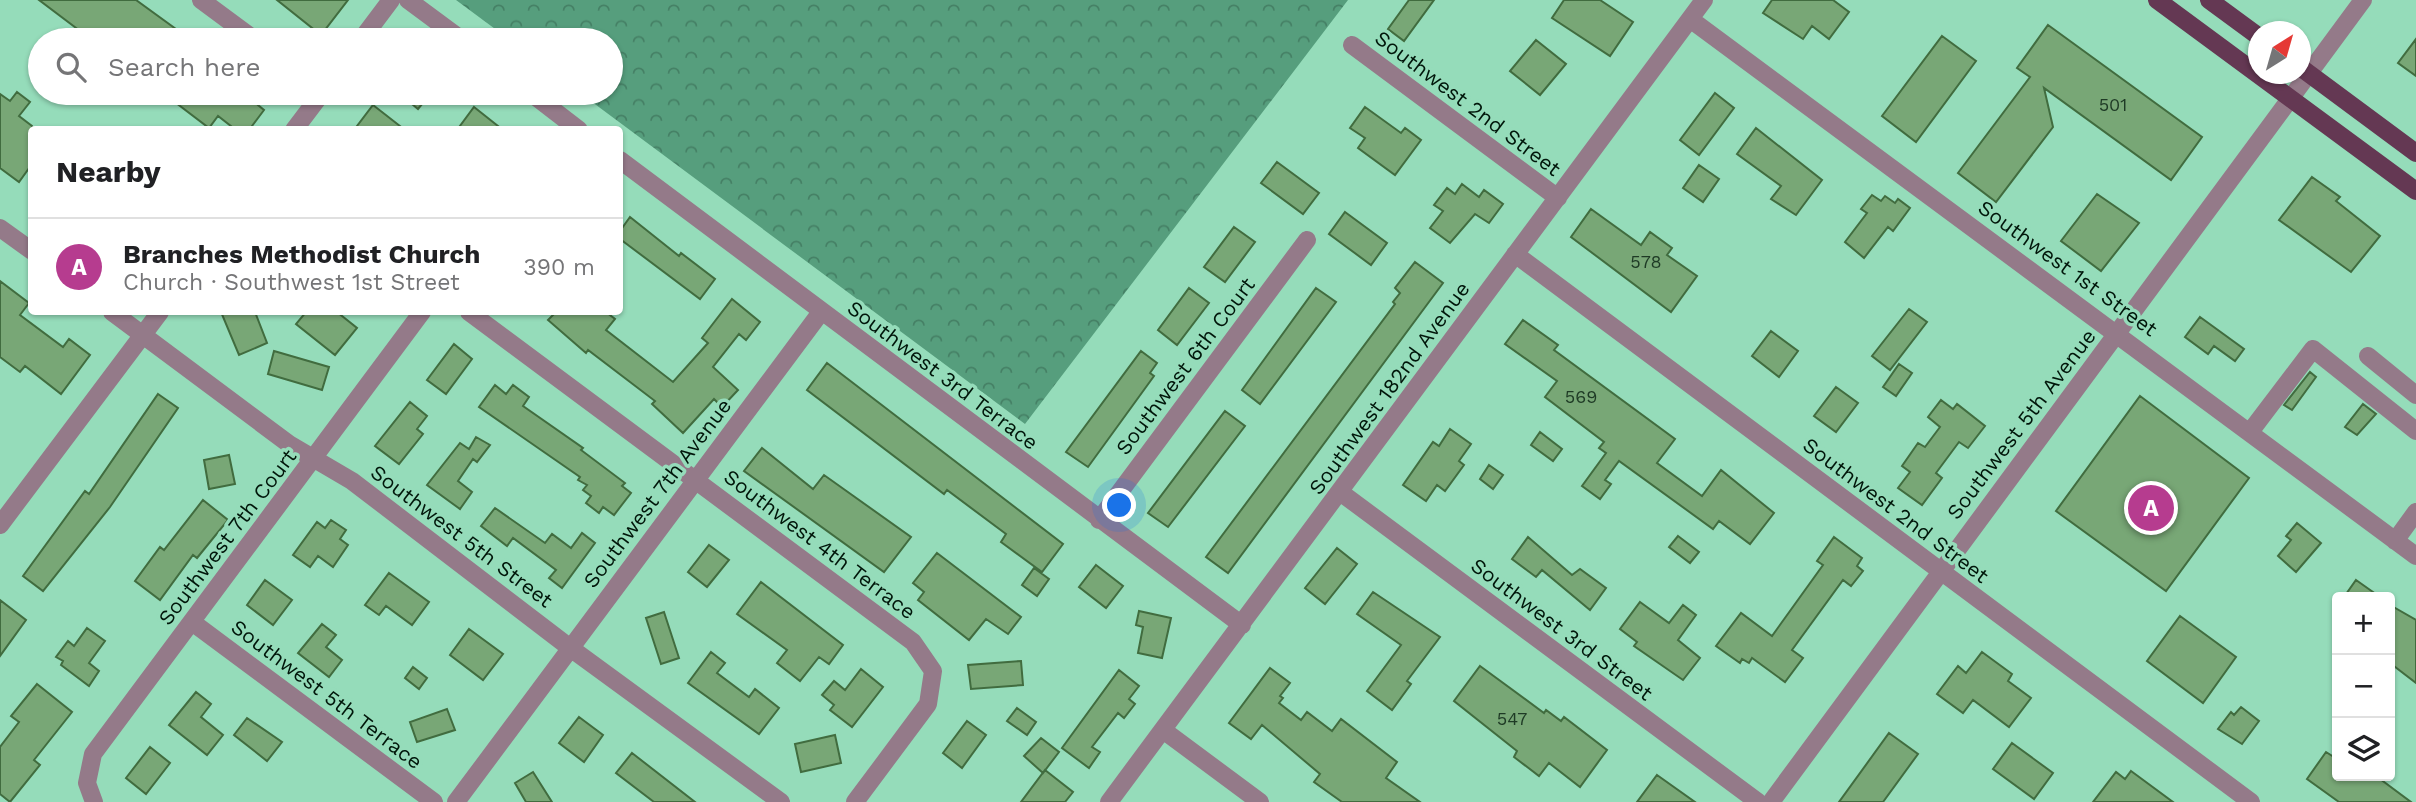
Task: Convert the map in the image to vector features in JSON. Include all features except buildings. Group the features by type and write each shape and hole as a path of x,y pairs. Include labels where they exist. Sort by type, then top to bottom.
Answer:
{"main road":[{"path":"2157,0 2416,191"},
{"path":"2209,0 2248,28"},
{"path":"2311,74 2416,153"}],"street":[{"path":"201,0 239,28"},
{"path":"370,28 391,0"},
{"path":"408,0 445,28"},
{"name":"Southwest 182nd Avenue","path":"1109,802 1704,0"},
{"name":"Southwest 5th Avenue","path":"2311,63 2363,0"},
{"name":"Southwest 1st Street","path":"1690,19 1734,40 2416,556"},
{"name":"Southwest 2nd Street","path":"1352,45 1558,198"},
{"name":"Southwest 5th Avenue","path":"1770,802 2290,98 2298,84"},
{"path":"298,126 313,105"},
{"path":"544,105 568,126"},
{"name":"Southwest 3rd Terrace","path":"623,162 1242,625"},
{"path":"0,228 28,248"},
{"name":"Southwest 6th Court","path":"1099,520 1307,240"},
{"name":"Southwest 2nd Street","path":"1515,254 2251,802"},
{"name":"Southwest 7th Avenue","path":"456,802 821,312"},
{"name":"Southwest 5th Street","path":"116,315 289,444 352,481 569,647 780,802"},
{"path":"0,525 158,315"},
{"name":"Southwest 7th Court","path":"92,799 87,783 93,754 420,315"},
{"name":"Southwest 4th Terrace","path":"473,315 913,642 933,671 928,704 855,802"},
{"path":"2250,432 2313,349 2416,430"},
{"path":"2368,356 2416,395"},
{"name":"Southwest 3rd Street","path":"1340,492 1758,802"},
{"path":"2395,541 2416,512"},
{"name":"Southwest 5th Terrace","path":"192,622 433,802"},
{"path":"1163,730 1260,802"}],"green space":[{"path":"456,0 1348,0 1025,424 596,105 623,105 623,28 494,28"}],"place":[{"name":"Branches Methodist Church","path":"2151,508"}]}
